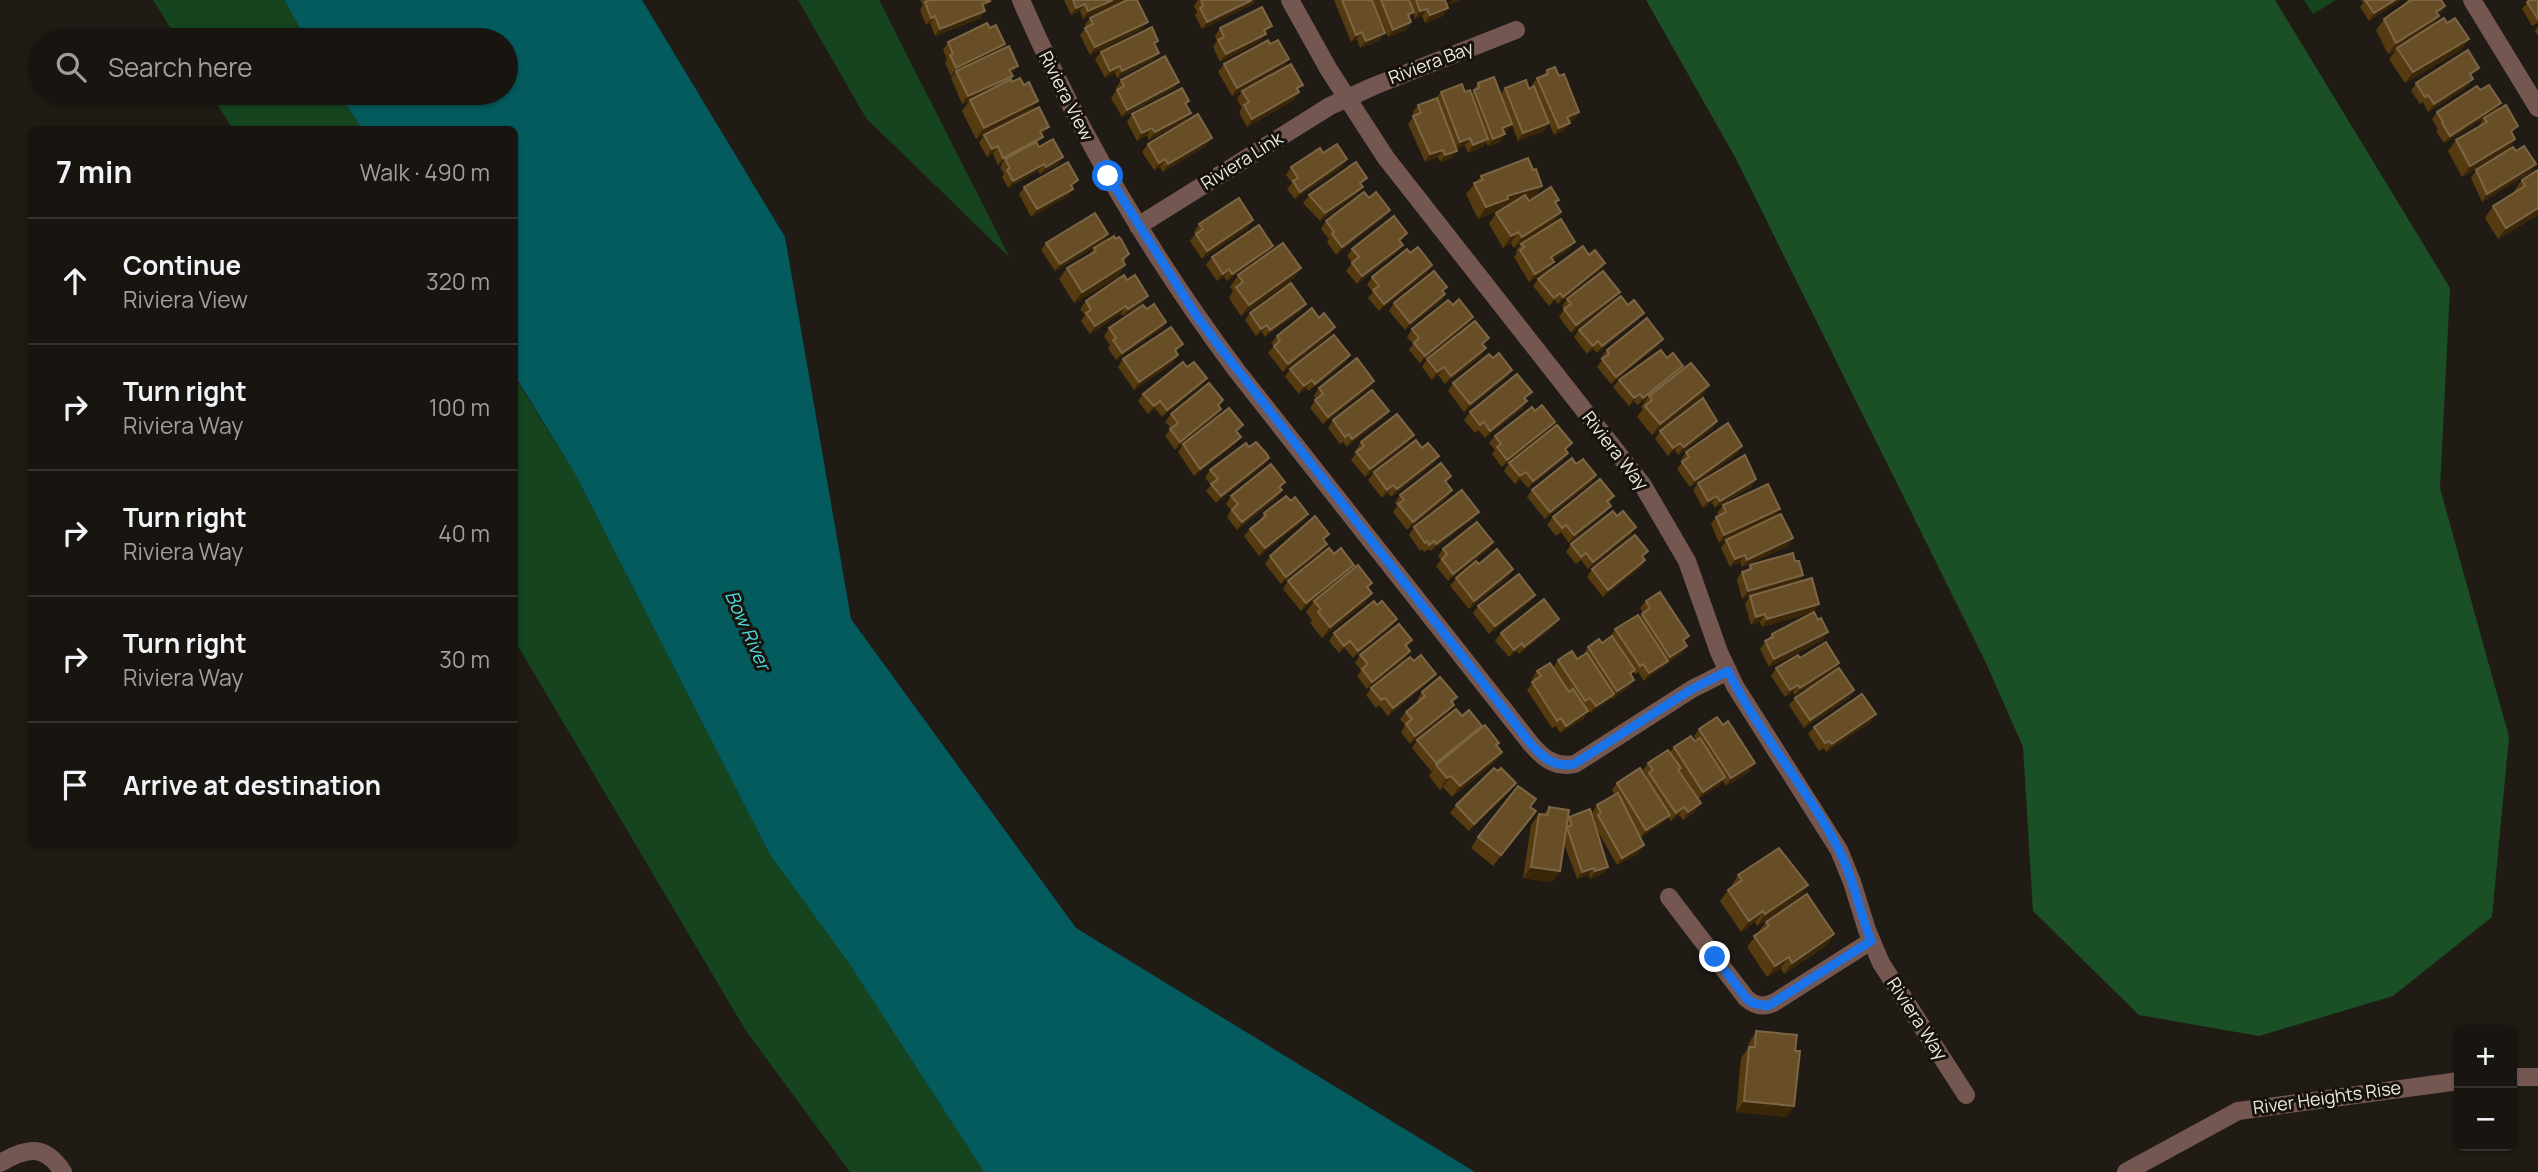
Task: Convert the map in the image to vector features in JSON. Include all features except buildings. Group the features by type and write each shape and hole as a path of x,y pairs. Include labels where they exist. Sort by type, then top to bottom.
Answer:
{"street":[{"name":"Riviera View","path":"1021,0 1083,131 1138,226 1196,315 1237,371 1544,758 1560,765 1574,764 1692,689 1728,671"},
{"name":"Riviera Way","path":"1290,0 1346,98 1409,189 1642,484 1687,561 1728,671 1744,701 1839,850 1871,941 1893,984 1966,1095"},
{"path":"2472,0 2538,108"},
{"name":"Riviera Bay","path":"1346,98 1516,30"},
{"name":"Riviera Link","path":"1138,226 1346,98"},
{"path":"1669,897 1746,998 1760,1006 1775,1002 1871,941"},
{"path":"2517,1077 2538,1077"},
{"name":"River Heights Rise","path":"2126,1172 2238,1111 2454,1082"},
{"path":"0,1163 23,1152 37,1150 55,1160 63,1172"}],"green space":[{"path":"153,0 284,0 300,28 170,28"},
{"path":"798,0 879,0 1010,258 866,118"},
{"path":"1646,0 2275,0 2450,288 2440,488 2509,737 2492,917 2393,996 2259,1036 2139,1015 2033,911 2023,747 1986,663 1735,157"},
{"path":"2304,0 2336,0 2313,14"},
{"path":"218,105 347,105 360,126 231,126"},
{"path":"518,382 574,472 770,855 848,962 984,1172 850,1172 746,1031 518,646"}],"water":[{"name":"Bow River","path":"284,0 642,0 785,237 851,619 1076,928 1475,1172 984,1172 848,962 770,855 574,472 518,381 518,126 360,126 347,105 518,105 518,28 300,28"}],"route":[{"path":"1108,176 1196,315 1237,371 1544,758 1567,766 1583,760 1692,689 1728,671 1744,701 1839,850 1847,866 1871,941 1768,1006 1760,1006 1746,998 1715,957"}]}
